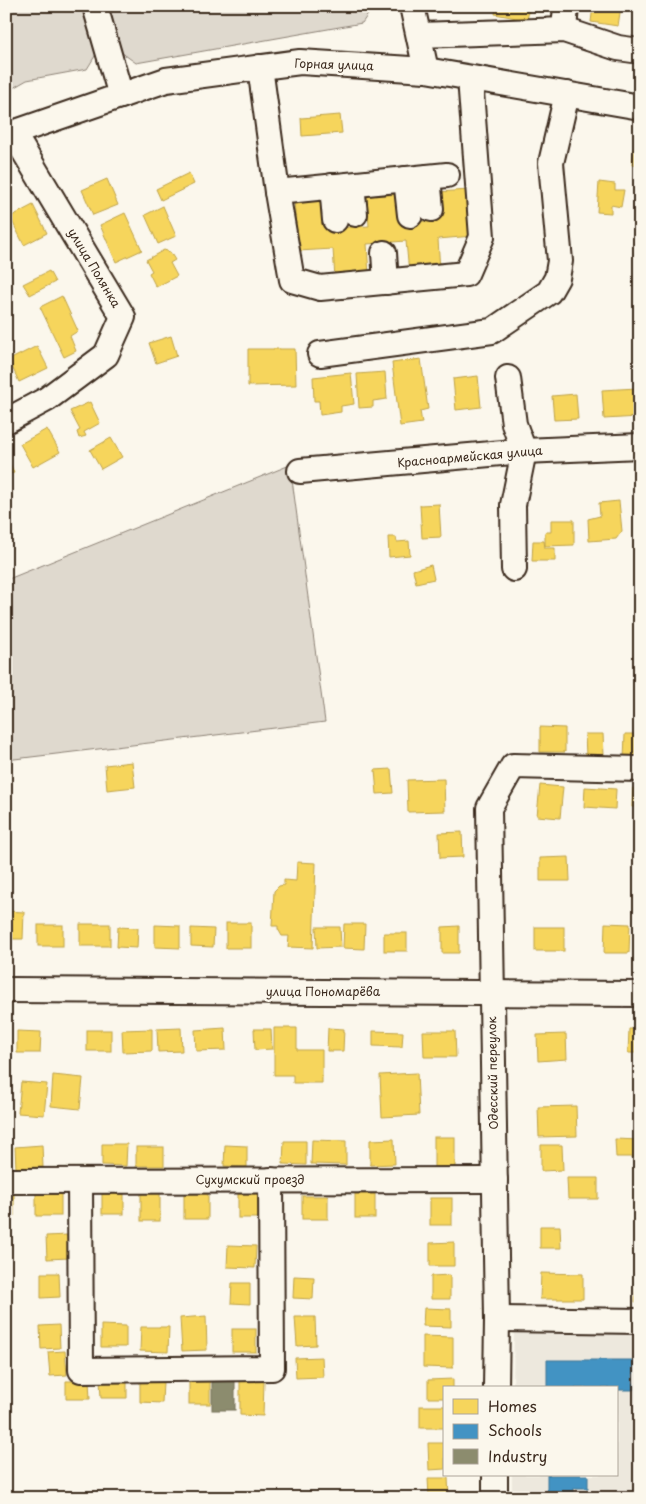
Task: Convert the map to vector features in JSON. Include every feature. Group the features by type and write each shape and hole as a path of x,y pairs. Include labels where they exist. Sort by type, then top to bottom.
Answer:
{"street":[{"path":"95,6 121,96"},
{"path":"412,6 426,70"},
{"path":"564,30 566,6"},
{"path":"419,35 564,30 618,48 640,51"},
{"name":"Горная улица","path":"10,135 166,80 300,62 426,70 640,107"},
{"path":"260,68 277,192 292,280 320,288 466,274 482,236 470,78"},
{"path":"320,354 492,331 549,292 557,278 560,261 551,164 567,94"},
{"name":"улица Полянка","path":"6,421 47,399 106,355 123,317 10,135"},
{"path":"277,192 427,177 421,212"},
{"path":"342,186 345,217"},
{"path":"384,253 386,282"},
{"path":"508,378 514,424 524,451 513,505 514,568"},
{"name":"Красноармейская улица","path":"300,471 524,451 640,446"},
{"name":"Одесский переулок","path":"496,1386 497,1319 488,808 514,766 640,769"},
{"name":"улица Пономарёва","path":"6,990 640,994"},
{"path":"80,1181 81,1370 91,1370 272,1368 271,1180"},
{"name":"Сухумский проезд","path":"6,1181 495,1180"},
{"path":"497,1319 640,1321"},
{"path":"495,1476 495,1498"}],"shaded area":[{"path":"6,6 84,6 98,51 87,69 27,80 6,92"},
{"path":"106,6 374,6 362,23 136,63 118,50"},
{"path":"290,465 325,722 6,760 6,580"},
{"path":"514,1328 640,1331 640,1498 512,1498 512,1476 618,1476 618,1386 513,1386"}],"building: Homes":[{"path":"496,6 530,6 527,20 495,14"},
{"path":"593,6 621,6 618,26 591,22"},
{"path":"340,115 342,133 302,136 301,118"},
{"path":"634,148 640,148 640,166 632,165"},
{"path":"189,173 194,184 161,200 156,189"},
{"path":"107,179 118,205 93,215 82,190"},
{"path":"599,182 615,184 615,190 624,190 621,207 611,205 611,213 597,212"},
{"path":"470,190 473,236 438,239 440,271 409,273 406,241 367,244 369,275 335,278 333,249 298,251 294,201 330,199 332,228 369,226 367,196 404,194 402,223 439,220 437,192"},
{"path":"640,198 640,231 636,230"},
{"path":"33,205 47,233 24,245 10,217"},
{"path":"163,206 176,236 158,244 145,215"},
{"path":"125,213 142,250 116,262 100,225"},
{"path":"164,250 170,252 175,260 170,263 177,276 156,287 149,273 152,271 146,260"},
{"path":"49,271 55,282 30,295 23,284"},
{"path":"62,296 78,331 70,336 76,351 64,357 40,307"},
{"path":"171,336 177,356 156,363 149,343"},
{"path":"37,346 48,368 19,382 9,360"},
{"path":"248,349 295,349 296,385 248,386"},
{"path":"421,359 428,409 420,411 422,423 400,426 392,363"},
{"path":"385,372 387,399 373,401 373,407 359,408 357,374"},
{"path":"351,373 354,404 341,406 341,412 320,415 319,401 314,401 313,377"},
{"path":"478,376 481,407 456,410 453,379"},
{"path":"637,388 639,417 604,419 602,390"},
{"path":"576,394 578,419 554,420 552,396"},
{"path":"90,402 100,423 84,432 86,436 79,438 77,432 80,430 70,411"},
{"path":"47,429 60,452 33,467 20,444"},
{"path":"111,438 122,457 101,469 90,450"},
{"path":"6,454 14,473 6,475"},
{"path":"619,501 622,531 616,539 589,541 588,519 600,516 599,503"},
{"path":"439,504 441,537 422,538 420,505"},
{"path":"551,520 574,520 574,545 545,546 545,532 551,532"},
{"path":"388,537 396,537 397,542 409,541 410,555 389,557"},
{"path":"533,541 544,541 545,548 555,548 555,561 532,561"},
{"path":"431,565 434,579 416,583 413,570"},
{"path":"540,727 565,728 565,752 540,752"},
{"path":"585,734 603,734 604,755 586,756"},
{"path":"625,734 640,734 640,759 624,759"},
{"path":"132,762 135,787 107,790 105,765"},
{"path":"391,769 393,793 377,794 375,770"},
{"path":"444,779 445,811 408,812 407,780"},
{"path":"540,785 563,787 560,818 537,816"},
{"path":"585,787 616,789 615,809 584,807"},
{"path":"633,788 640,789 640,807 632,807"},
{"path":"462,832 463,857 440,858 439,833"},
{"path":"569,857 570,881 540,881 540,858"},
{"path":"297,862 316,863 313,948 288,947 289,936 282,936 278,926 272,926 274,891 279,886 284,885 284,880 296,881"},
{"path":"6,911 24,912 23,939 6,939"},
{"path":"226,923 251,923 251,948 226,948"},
{"path":"605,923 630,924 629,953 604,953"},
{"path":"80,924 110,924 110,946 80,946"},
{"path":"344,924 365,924 364,949 343,948"},
{"path":"38,925 63,925 63,946 38,946"},
{"path":"155,925 180,926 180,948 155,947"},
{"path":"459,926 459,953 442,953 442,927"},
{"path":"118,927 138,928 137,948 117,947"},
{"path":"316,927 340,927 341,947 317,948"},
{"path":"535,927 564,927 564,951 535,951"},
{"path":"191,928 214,929 213,947 191,946"},
{"path":"384,933 407,933 407,951 384,951"},
{"path":"181,1028 182,1051 158,1052 157,1029"},
{"path":"225,1028 226,1050 196,1051 195,1030"},
{"path":"274,1028 297,1028 297,1050 322,1050 322,1083 293,1083 293,1075 274,1075"},
{"path":"328,1028 344,1029 343,1051 327,1051"},
{"path":"152,1029 152,1051 123,1052 122,1030"},
{"path":"254,1029 271,1029 272,1049 255,1050"},
{"path":"629,1029 640,1029 640,1053 628,1053"},
{"path":"87,1030 111,1030 111,1051 87,1051"},
{"path":"17,1031 41,1032 40,1053 17,1053"},
{"path":"373,1031 403,1032 402,1047 373,1046"},
{"path":"423,1031 455,1031 456,1057 424,1057"},
{"path":"566,1034 567,1059 538,1061 537,1035"},
{"path":"417,1073 419,1115 382,1117 380,1075"},
{"path":"53,1075 83,1078 80,1109 51,1106"},
{"path":"21,1082 47,1084 44,1115 18,1113"},
{"path":"576,1106 577,1136 539,1137 538,1107"},
{"path":"434,1137 455,1137 455,1169 434,1169"},
{"path":"394,1139 395,1164 370,1165 370,1140"},
{"path":"615,1139 640,1140 640,1157 616,1157"},
{"path":"312,1140 346,1141 346,1165 311,1164"},
{"path":"284,1141 306,1141 306,1165 283,1164"},
{"path":"102,1144 127,1144 126,1166 102,1165"},
{"path":"42,1145 43,1167 16,1168 15,1147"},
{"path":"225,1145 247,1146 247,1167 224,1166"},
{"path":"541,1145 562,1145 563,1170 541,1171"},
{"path":"136,1147 164,1147 164,1166 136,1166"},
{"path":"567,1178 598,1178 598,1199 568,1199"},
{"path":"141,1193 160,1193 160,1221 141,1221"},
{"path":"36,1194 61,1194 61,1216 36,1216"},
{"path":"102,1194 124,1194 124,1214 102,1214"},
{"path":"184,1194 208,1194 208,1219 184,1219"},
{"path":"238,1194 263,1194 263,1218 238,1218"},
{"path":"355,1194 375,1194 375,1218 355,1218"},
{"path":"6,1195 14,1195 14,1216 6,1216"},
{"path":"302,1196 328,1196 328,1219 302,1219"},
{"path":"430,1198 452,1198 452,1225 430,1225"},
{"path":"540,1226 560,1226 561,1248 540,1248"},
{"path":"67,1235 69,1258 47,1259 46,1236"},
{"path":"454,1242 454,1266 430,1266 430,1243"},
{"path":"228,1245 256,1246 255,1268 227,1267"},
{"path":"41,1273 59,1273 60,1297 41,1298"},
{"path":"541,1273 583,1274 583,1299 540,1299"},
{"path":"450,1275 450,1299 431,1299 431,1276"},
{"path":"294,1276 314,1277 313,1299 293,1298"},
{"path":"636,1279 640,1279 640,1302 635,1302"},
{"path":"232,1283 250,1283 250,1304 231,1303"},
{"path":"424,1308 451,1309 451,1327 423,1326"},
{"path":"206,1316 207,1350 182,1351 180,1318"},
{"path":"295,1317 315,1317 316,1345 297,1346"},
{"path":"59,1325 60,1348 41,1349 40,1326"},
{"path":"101,1325 126,1326 126,1347 101,1347"},
{"path":"141,1327 169,1327 168,1352 140,1351"},
{"path":"232,1329 256,1329 256,1352 232,1352"},
{"path":"423,1336 453,1337 453,1368 423,1367"},
{"path":"65,1351 67,1375 50,1376 48,1352"},
{"path":"322,1357 323,1377 296,1378 295,1358"},
{"path":"453,1379 453,1386 443,1386 443,1398 428,1398 428,1380"},
{"path":"100,1380 127,1380 127,1398 101,1398"},
{"path":"189,1380 210,1380 210,1404 189,1404"},
{"path":"66,1381 89,1381 90,1399 66,1399"},
{"path":"140,1381 163,1382 162,1403 140,1402"},
{"path":"240,1381 264,1381 263,1416 240,1415"},
{"path":"420,1406 443,1406 443,1428 420,1428"},
{"path":"428,1443 443,1443 443,1469 429,1470"},
{"path":"428,1478 448,1478 449,1498 429,1498"}],"building: Schools":[{"path":"547,1360 633,1360 633,1390 618,1390 618,1386 547,1386"},
{"path":"547,1476 588,1476 588,1488 574,1488 574,1498 547,1498"}],"building: Industry":[{"path":"212,1379 235,1379 235,1410 212,1410"}]}
